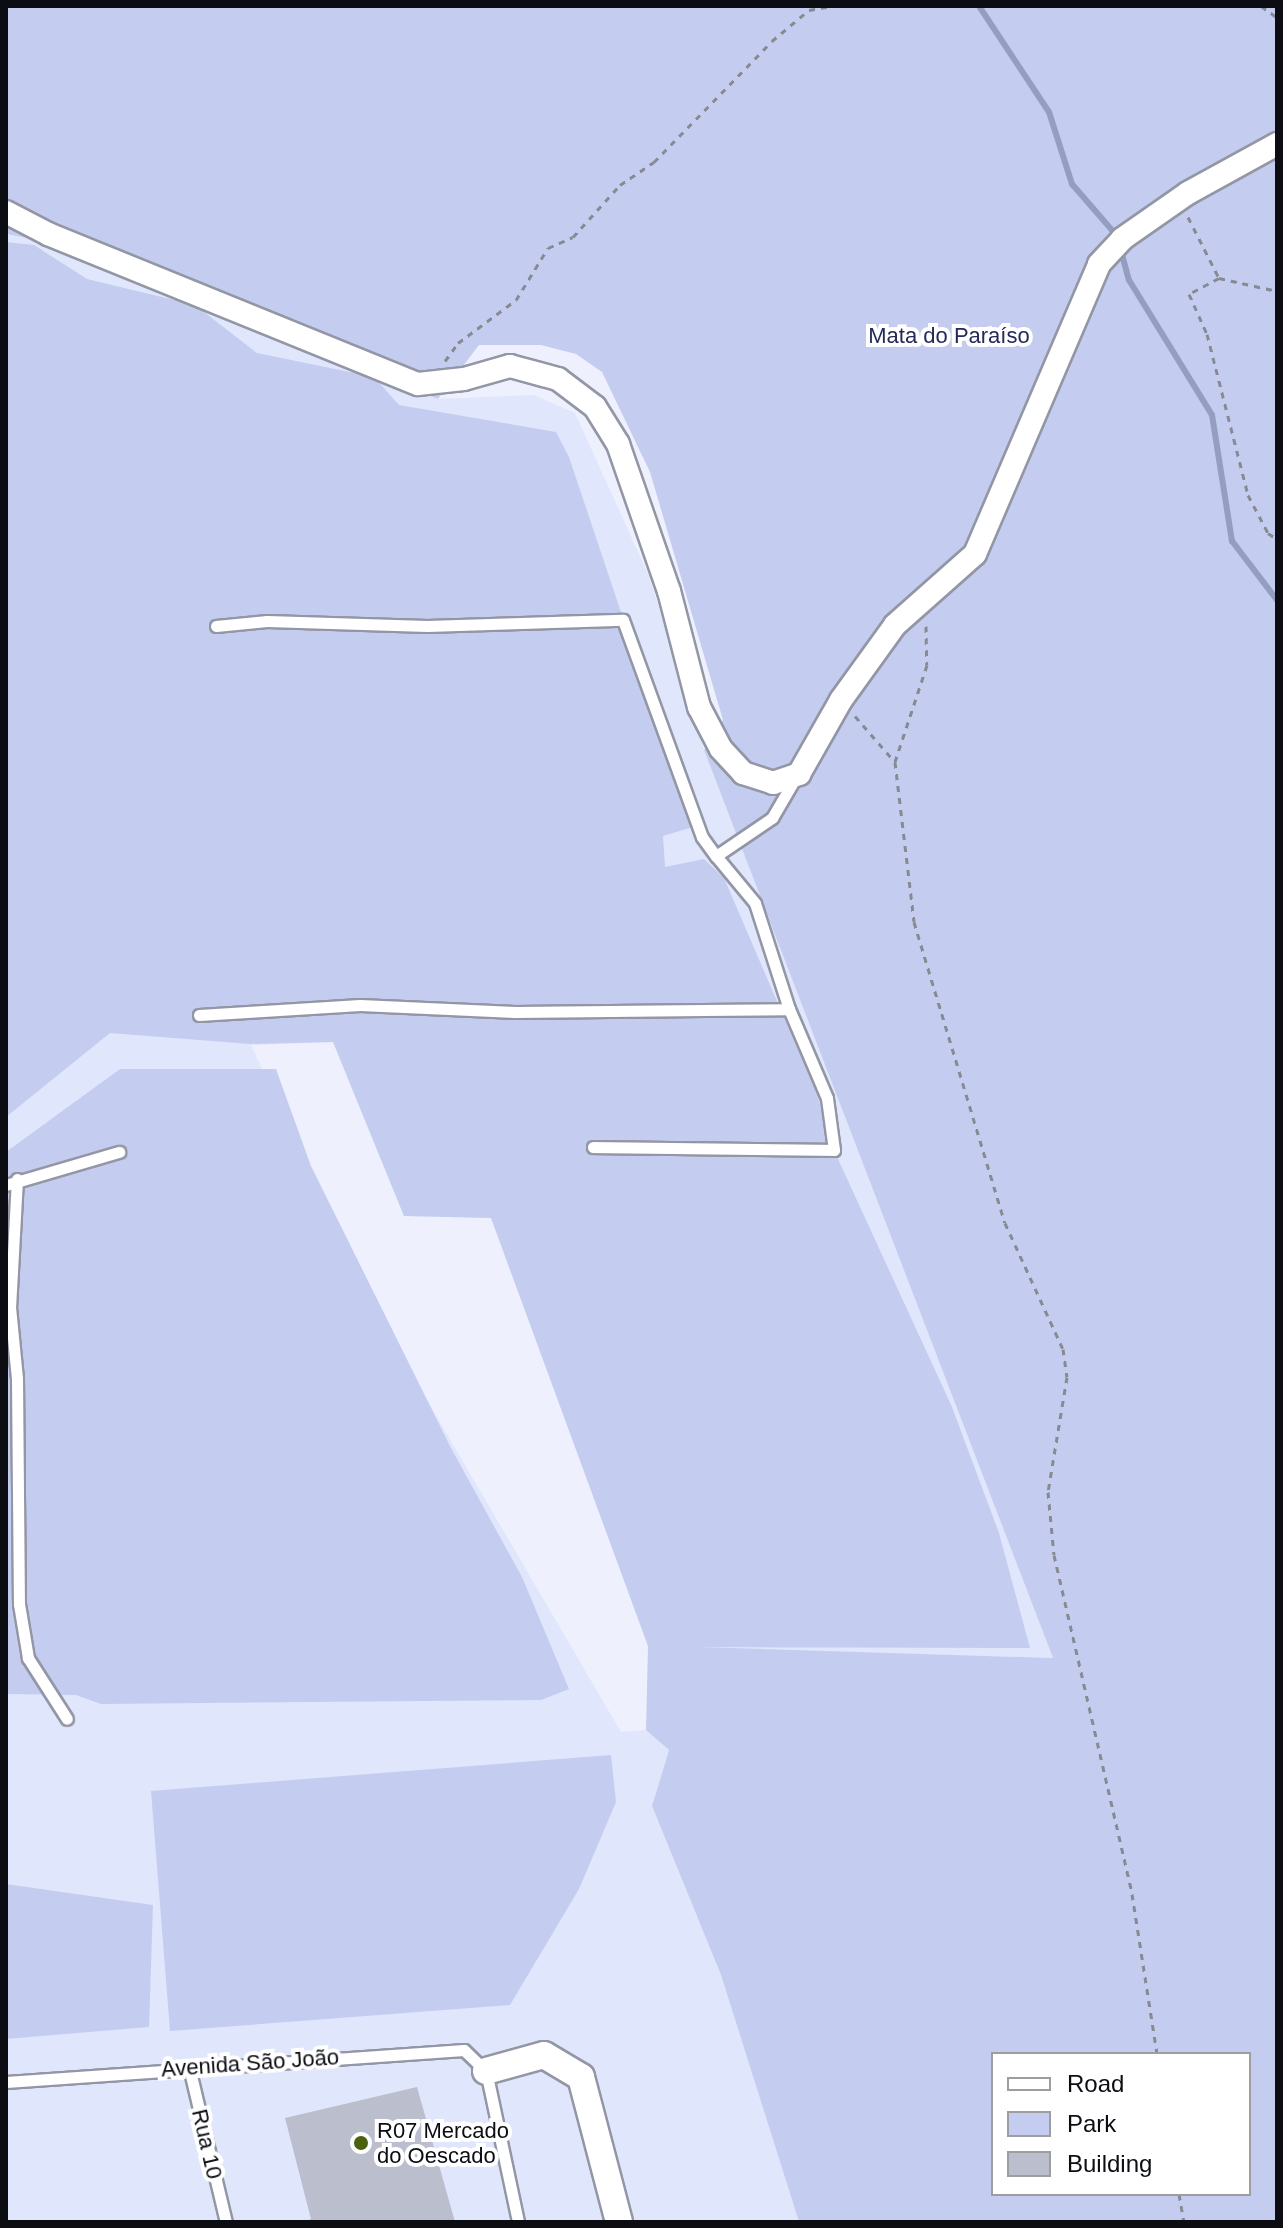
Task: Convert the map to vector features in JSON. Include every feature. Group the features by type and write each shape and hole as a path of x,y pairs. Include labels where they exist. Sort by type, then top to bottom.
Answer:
{"street":[{"path":"6,212 371,367 418,384 510,366 558,379 595,407 618,444 669,591 699,707 721,749 743,773 773,783 799,774 841,700 895,625 925,595 975,554 1099,264 1119,241 1179,199 1277,144"},
{"path":"486,2071 544,2055 581,2077 619,2222"}],"lane":[{"path":"216,626 267,621 427,626 623,620 702,837 755,903 789,1009 827,1098 834,1150 593,1147"},
{"path":"716,856 772,818 799,774"},
{"path":"199,1015 360,1005 515,1012 789,1009"},
{"path":"67,1719 28,1658 19,1604 17,1378 10,1307 12,1182 119,1152"},
{"name":"Avenida São João","path":"6,2082 464,2050 486,2071"},
{"name":"Rua 10","path":"189,2067 226,2222"},
{"path":"486,2071 518,2222"}],"path":[{"path":"438,382 449,354 516,300 548,248 573,237 620,185 654,162 685,124 797,17 831,6"},
{"path":"1166,6 1180,6"},
{"path":"1261,6 1277,17"},
{"path":"1179,199 1219,278"},
{"path":"1277,291 1219,278 1189,294 1207,334 1220,401 1249,481 1248,495 1268,533 1277,539"},
{"path":"925,595 927,665 895,762 914,922 1005,1223 1063,1349 1067,1377 1048,1492 1054,1555 1132,1894 1157,2052"},
{"path":"841,700 895,762"},
{"path":"1179,2196 1184,2222"}],"shaded area":[{"path":"6,234 33,239 438,399 534,395 575,413 649,576 704,750 1053,1658 648,1646 491,1218 404,1216 333,1042 251,1045 368,1299 621,1732 646,1730 669,1750 652,1806 721,1975 799,2222 6,2222"}],"green space":[{"name":"Mata do Paraíso","path":"6,6 1277,6 1277,2222 799,2222 721,1975 652,1806 669,1750 646,1730 648,1646 491,1218 404,1216 333,1042 250,1044 110,1033 6,1117 6,242 34,245 87,279 195,305 257,353 374,377 399,405 556,432 569,457 693,827 663,836 665,867 704,859 724,878 816,1092 838,1159 952,1407 999,1533 1030,1648 698,1647 1053,1658 704,750 723,720 650,472 602,372 576,354 541,345 479,345 438,399 33,239 6,234"},
{"path":"120,1069 276,1069 311,1166 451,1448 522,1577 569,1689 541,1700 101,1704 76,1695 6,1694 6,1152"},
{"path":"611,1755 616,1802 579,1889 510,2005 170,2031 151,1791"},
{"path":"6,1884 153,1905 149,2027 6,2039"}],"building":[{"name":"R07 Mercado do Oescado","path":"417,2087 455,2222 303,2222 311,2219 285,2118"}],"waterway":[{"path":"979,6 1049,112 1072,184 1117,236"},
{"path":"1120,247 1129,280 1212,415 1232,541 1277,600"}],"place":[{"name":"R07 Mercado do Oescado","path":"361,2143"}]}
